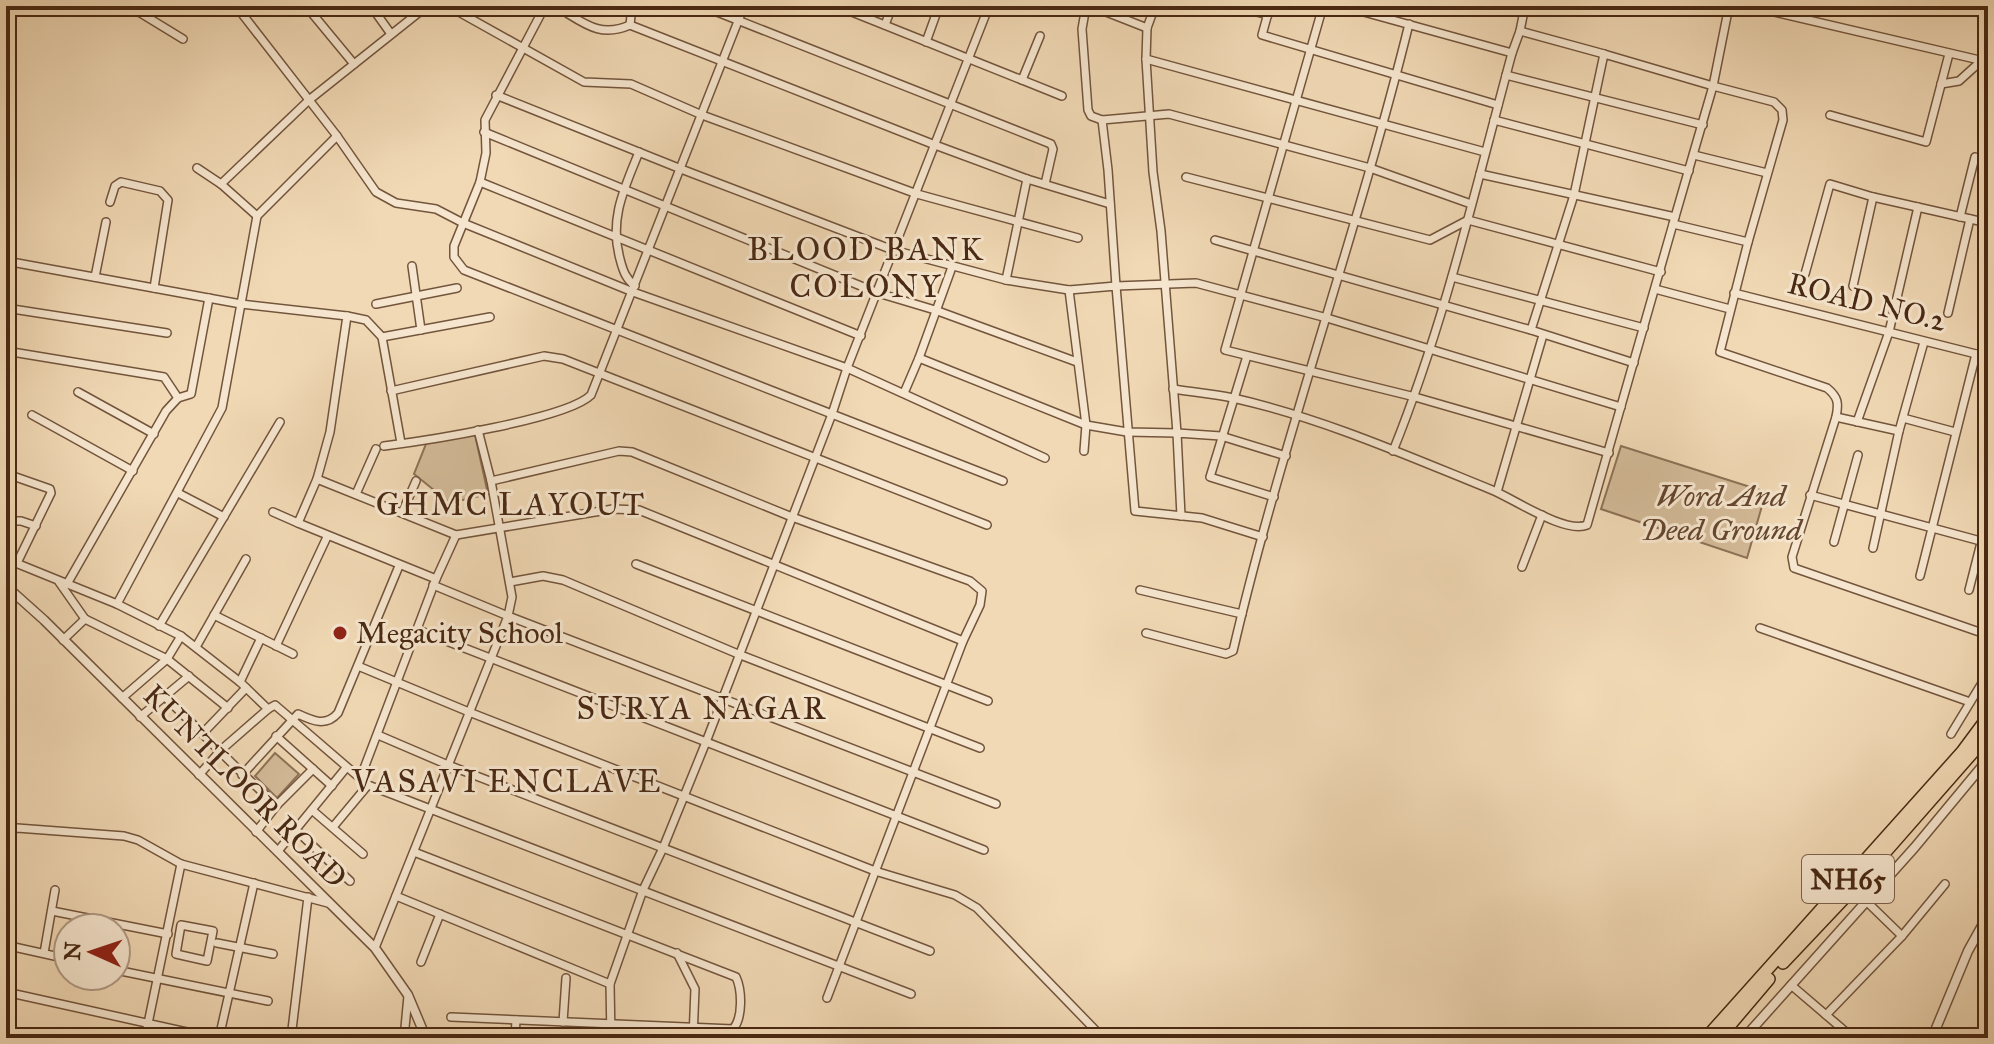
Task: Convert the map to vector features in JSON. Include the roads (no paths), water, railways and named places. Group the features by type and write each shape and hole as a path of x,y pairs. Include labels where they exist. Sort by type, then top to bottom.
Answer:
{"highway":[{"name":"NH65","path":"1706,1038 1954,760 1988,717"},
{"name":"NH65","path":"1719,1038 1776,971 1970,759 1988,735"}],"street":[{"path":"129,6 183,39"},
{"path":"236,6 337,136 376,192 386,199 428,207 634,289 847,368 1045,458"},
{"path":"306,6 354,64"},
{"path":"371,6 391,34"},
{"path":"221,184 309,100 427,6"},
{"path":"448,6 584,82 631,84 702,115 917,194 1078,238"},
{"path":"545,6 485,120 486,153 480,182 454,250 454,257 464,270 1003,481"},
{"path":"555,6 600,32 616,31 630,25 935,145 1027,179 1110,204"},
{"path":"630,25 632,6"},
{"path":"702,6 1053,146 1045,184"},
{"path":"356,494 380,447 478,430 575,407 591,395 744,6"},
{"path":"885,25 892,6"},
{"path":"926,42 939,6"},
{"path":"611,1038 610,984 643,890 706,742 847,368 989,6"},
{"path":"1147,28 1088,6 1082,29 1091,116 1102,120 1169,114 1370,168 1471,204"},
{"path":"1155,6 1147,28 1146,59 1181,516"},
{"path":"1235,6 1268,15"},
{"path":"1270,6 1262,35 1498,105"},
{"path":"1323,6 1225,350 1415,397 1609,453"},
{"path":"1342,6 1512,53"},
{"path":"1393,451 1415,397 1444,305 1525,6"},
{"path":"1173,389 1233,398 1297,417 1497,492 1576,528 1587,525 1703,125 1729,6"},
{"path":"1749,6 1985,61"},
{"path":"841,7 1062,96"},
{"path":"1146,633 1230,654 1233,651 1274,497 1384,123 1409,24"},
{"path":"1520,31 1774,102 1779,106 1783,120 1720,352 1827,388 1836,395 1839,405 1792,557 1794,568 1988,635"},
{"path":"1022,80 1040,36"},
{"path":"1531,330 1574,195 1604,54"},
{"path":"1830,115 1926,142 1949,54"},
{"path":"1146,59 1485,152"},
{"path":"1941,84 1959,81 1985,61"},
{"path":"1506,75 1703,125"},
{"path":"496,95 893,250 952,267 1069,290 1196,283 1327,318 1621,407"},
{"path":"1102,120 1135,511 1202,518 1263,537"},
{"path":"1494,120 1689,171"},
{"path":"484,132 878,293 935,310 1077,362"},
{"path":"117,604 222,408 257,216 337,136"},
{"path":"634,289 627,280 615,238 617,205 639,152"},
{"path":"1694,155 1767,173"},
{"path":"1960,217 1975,157"},
{"path":"197,168 221,184 257,216"},
{"path":"1480,174 1574,195 1748,242"},
{"path":"1186,177 1430,240 1468,220 1661,272"},
{"path":"1006,280 1027,179"},
{"path":"110,202 115,186 121,182 160,191 168,200 154,288"},
{"path":"480,182 861,336"},
{"path":"1805,274 1830,184 1988,223"},
{"path":"1853,286 1873,197"},
{"path":"1857,422 1889,332 1918,207"},
{"path":"1948,313 1970,219"},
{"path":"95,277 106,222"},
{"path":"1215,240 1531,330 1634,363"},
{"path":"6,261 241,304 366,320 382,337 401,443"},
{"path":"412,266 421,330"},
{"path":"904,393 952,267"},
{"path":"1452,277 1644,328"},
{"path":"376,304 457,288"},
{"path":"1655,289 1730,309"},
{"path":"1069,290 1086,425 1084,451"},
{"name":"ROAD NO.2","path":"1734,293 1988,357"},
{"path":"67,584 166,411 178,398 191,394 209,298"},
{"path":"6,308 167,333"},
{"path":"298,523 317,479 330,432 347,316"},
{"path":"382,337 490,317"},
{"path":"1497,492 1543,335"},
{"path":"1873,548 1899,431 1924,342"},
{"path":"6,351 164,377 178,398"},
{"path":"1920,576 1976,354"},
{"path":"391,391 544,356 563,359 987,525"},
{"path":"1247,356 1210,477 1274,497"},
{"path":"919,358 1086,425 1127,432 1221,436 1286,456"},
{"path":"78,392 154,434"},
{"path":"32,415 133,471"},
{"path":"1836,417 1899,431"},
{"path":"1903,418 1955,432"},
{"path":"159,626 280,422"},
{"path":"375,948 508,616 512,597 491,481 478,430"},
{"path":"491,481 619,451 632,452 792,517 977,586 982,591 982,599 963,641 827,998"},
{"path":"1834,542 1858,455"},
{"path":"10,475 50,489 51,493 17,563"},
{"path":"317,479 456,535 613,509 630,509 655,515 963,641"},
{"path":"402,513 416,481"},
{"path":"178,493 224,517"},
{"path":"1810,495 1985,542"},
{"path":"273,512 508,616 996,804"},
{"path":"1522,567 1542,515"},
{"path":"1969,590 1985,542 1988,515"},
{"path":"6,521 21,521 36,526"},
{"path":"360,779 434,582 456,535"},
{"path":"276,646 327,537"},
{"path":"6,559 117,604 181,636 268,709"},
{"path":"196,647 246,559"},
{"path":"636,564 988,701"},
{"path":"242,775 298,714 324,723 331,721 338,713 399,566"},
{"path":"510,582 553,577 738,654 930,726 980,748"},
{"path":"58,580 85,619 167,659 228,708"},
{"name":"KUNTLOOR ROAD","path":"6,586 375,948 408,995 426,1038"},
{"path":"1140,590 1242,614"},
{"path":"214,615 293,654"},
{"path":"63,640 85,619"},
{"path":"1760,628 1970,702"},
{"path":"418,630 984,850"},
{"path":"122,698 167,659 181,636"},
{"path":"203,733 228,708 243,685 261,638"},
{"path":"358,666 875,871 955,895 977,908 1103,1038"},
{"path":"1951,734 1988,673"},
{"path":"140,717 189,676"},
{"path":"165,697 221,750 242,775 277,805"},
{"path":"199,775 221,750 275,705 368,785 911,994"},
{"path":"378,735 448,765 930,951"},
{"path":"276,736 332,786"},
{"path":"1744,1038 1988,759"},
{"path":"278,851 346,768"},
{"path":"256,832 277,805 313,769"},
{"path":"333,827 368,785"},
{"path":"312,810 363,854"},
{"path":"6,831 17,828 110,832 138,840 181,864 328,903"},
{"path":"296,830 350,881"},
{"path":"414,852 677,953 736,977 739,984 735,1027 451,1017"},
{"path":"145,1038 181,864"},
{"path":"6,992 216,1038 254,883"},
{"path":"1826,1015 1902,936 1945,884"},
{"path":"44,953 55,890"},
{"path":"396,896 610,984"},
{"path":"291,1038 308,897"},
{"path":"1866,901 1902,936"},
{"path":"52,911 177,936"},
{"path":"421,962 440,914"},
{"path":"1932,1038 1968,951 1988,915"},
{"path":"181,925 213,931 210,959 205,961 176,954 177,936 181,925"},
{"path":"217,943 273,954"},
{"path":"14,947 52,955"},
{"path":"677,953 695,989 693,1038"},
{"path":"132,974 268,1001"},
{"path":"563,1022 566,978"},
{"path":"1791,985 1848,1036"},
{"path":"404,1038 408,995"},
{"path":"515,1038 516,1020"}],"place":[{"name":"Megacity School","path":"340,633"}],"district":[{"name":"BLOOD BANK COLONY","path":"866,268"},
{"name":"GHMC LAYOUT","path":"511,504"},
{"name":"SURYA NAGAR","path":"702,708"},
{"name":"VASAVI ENCLAVE","path":"507,781"}],"park label":[{"name":"Word And Deed Ground","path":"1721,513"}]}
